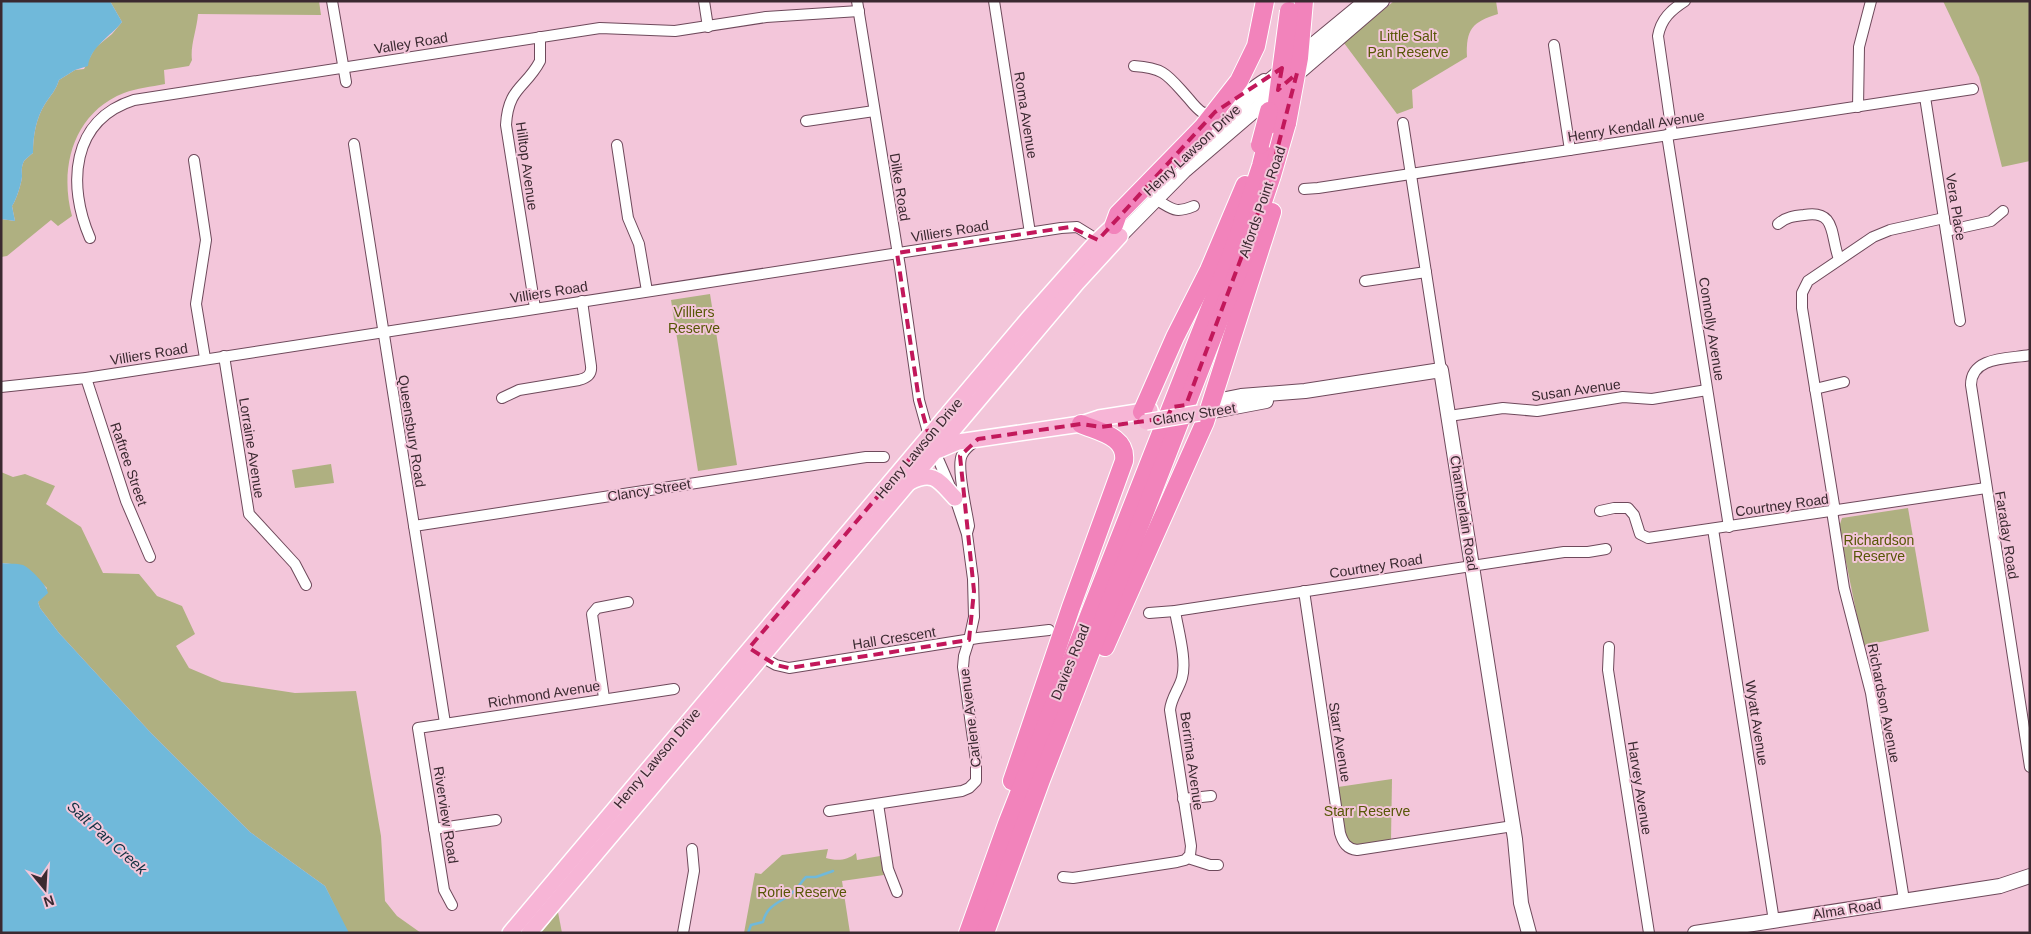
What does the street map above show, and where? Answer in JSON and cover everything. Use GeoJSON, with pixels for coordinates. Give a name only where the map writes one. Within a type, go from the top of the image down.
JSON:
{"type":"FeatureCollection","features":[{"type":"Feature","properties":{"kind":"highway"},"geometry":{"type":"LineString","coordinates":[[1117,231],[1118,214],[1191,140],[1239,81],[1251,59],[1259,34],[1265,1]]}},
{"type":"Feature","properties":{"kind":"highway","name":"Alfords Point Road"},"geometry":{"type":"LineString","coordinates":[[1198,403],[1258,216],[1293,118],[1304,1]]}},
{"type":"Feature","properties":{"kind":"highway"},"geometry":{"type":"LineString","coordinates":[[1293,118],[1308,55],[1311,1]]}},
{"type":"Feature","properties":{"kind":"highway","name":"Alfords Point Road"},"geometry":{"type":"LineString","coordinates":[[1198,403],[1235,245],[1263,145],[1277,103],[1289,6]]}},
{"type":"Feature","properties":{"kind":"highway"},"geometry":{"type":"LineString","coordinates":[[1146,415],[1175,337],[1215,257],[1263,145]]}},
{"type":"Feature","properties":{"kind":"highway"},"geometry":{"type":"LineString","coordinates":[[1029,813],[1048,781],[1198,403]]}},
{"type":"Feature","properties":{"kind":"highway","name":"Davies Road"},"geometry":{"type":"LineString","coordinates":[[974,932],[997,896],[1029,813],[1198,403]]}},
{"type":"Feature","properties":{"kind":"highway","name":"Davies Road"},"geometry":{"type":"LineString","coordinates":[[974,932],[990,867],[1146,466],[1198,403]]}},
{"type":"Feature","properties":{"kind":"highway"},"geometry":{"type":"LineString","coordinates":[[974,932],[977,890],[1022,750],[1124,461],[1124,452],[1118,440],[1081,424]]}},
{"type":"Feature","properties":{"kind":"main road","name":"Henry Lawson Drive"},"geometry":{"type":"LineString","coordinates":[[529,933],[1077,283],[1117,231],[1186,154],[1366,1]]}},
{"type":"Feature","properties":{"kind":"main road","name":"Henry Lawson Drive"},"geometry":{"type":"LineString","coordinates":[[510,933],[749,648],[1098,240],[1117,231],[1382,1]]}},
{"type":"Feature","properties":{"kind":"main road","name":"Clancy Street"},"geometry":{"type":"LineString","coordinates":[[935,452],[958,442],[994,436],[1081,424],[1101,427],[1198,403],[1254,403],[1305,391],[1441,370]]}},
{"type":"Feature","properties":{"kind":"main road","name":"Chamberlain Road"},"geometry":{"type":"LineString","coordinates":[[1441,370],[1513,826],[1521,903],[1522,933]]}},
{"type":"Feature","properties":{"kind":"main road"},"geometry":{"type":"LineString","coordinates":[[966,415],[972,433],[994,436]]}},
{"type":"Feature","properties":{"kind":"main road","name":"Carlene Avenue"},"geometry":{"type":"LineString","coordinates":[[929,436],[935,452]]}},
{"type":"Feature","properties":{"kind":"main road"},"geometry":{"type":"LineString","coordinates":[[910,482],[918,478],[931,476],[939,480],[955,498]]}},
{"type":"Feature","properties":{"kind":"main road","name":"Alma Road"},"geometry":{"type":"LineString","coordinates":[[1695,933],[2000,886],[2030,876]]}},
{"type":"Feature","properties":{"kind":"main road","name":"Alma Road"},"geometry":{"type":"LineString","coordinates":[[2000,886],[2009,888],[2030,885]]}},
{"type":"Feature","properties":{"kind":"main road","name":"Chamberlain Road"},"geometry":{"type":"LineString","coordinates":[[1521,903],[1529,933]]}},
{"type":"Feature","properties":{"kind":"street"},"geometry":{"type":"LineString","coordinates":[[332,1],[346,82]]}},
{"type":"Feature","properties":{"kind":"street"},"geometry":{"type":"LineString","coordinates":[[704,1],[708,26]]}},
{"type":"Feature","properties":{"kind":"street","name":"Roma Avenue"},"geometry":{"type":"LineString","coordinates":[[994,1],[1030,233]]}},
{"type":"Feature","properties":{"kind":"street","name":"Connolly Avenue"},"geometry":{"type":"LineString","coordinates":[[1685,1],[1668,13],[1658,36],[1670,135],[1728,527]]}},
{"type":"Feature","properties":{"kind":"street"},"geometry":{"type":"LineString","coordinates":[[1858,107],[1858,47],[1871,1]]}},
{"type":"Feature","properties":{"kind":"street","name":"Valley Road"},"geometry":{"type":"LineString","coordinates":[[90,238],[82,216],[76,182],[77,165],[82,144],[98,122],[114,108],[127,102],[147,97],[609,27],[666,31],[858,6]]}},
{"type":"Feature","properties":{"kind":"street","name":"Dilke Road"},"geometry":{"type":"LineString","coordinates":[[858,6],[919,400],[929,436]]}},
{"type":"Feature","properties":{"kind":"street","name":"Hilltop Avenue"},"geometry":{"type":"LineString","coordinates":[[535,308],[508,136],[507,118],[514,93],[540,61],[540,37]]}},
{"type":"Feature","properties":{"kind":"street"},"geometry":{"type":"LineString","coordinates":[[1554,45],[1570,150]]}},
{"type":"Feature","properties":{"kind":"street"},"geometry":{"type":"LineString","coordinates":[[1134,66],[1152,67],[1165,72],[1200,111],[1206,113],[1215,112],[1226,106],[1252,86],[1290,64]]}},
{"type":"Feature","properties":{"kind":"street","name":"Henry Kendall Avenue"},"geometry":{"type":"LineString","coordinates":[[1304,189],[1973,89]]}},
{"type":"Feature","properties":{"kind":"street","name":"Vera Place"},"geometry":{"type":"LineString","coordinates":[[1925,97],[1960,321]]}},
{"type":"Feature","properties":{"kind":"street"},"geometry":{"type":"LineString","coordinates":[[806,122],[874,111]]}},
{"type":"Feature","properties":{"kind":"street","name":"Chamberlain Road"},"geometry":{"type":"LineString","coordinates":[[1403,123],[1441,370]]}},
{"type":"Feature","properties":{"kind":"street","name":"Queensbury Road"},"geometry":{"type":"LineString","coordinates":[[354,144],[445,723]]}},
{"type":"Feature","properties":{"kind":"street"},"geometry":{"type":"LineString","coordinates":[[617,145],[628,218],[639,244],[647,291]]}},
{"type":"Feature","properties":{"kind":"street"},"geometry":{"type":"LineString","coordinates":[[194,160],[206,240],[196,304],[205,358]]}},
{"type":"Feature","properties":{"kind":"street"},"geometry":{"type":"LineString","coordinates":[[1154,199],[1176,211],[1182,211],[1194,206]]}},
{"type":"Feature","properties":{"kind":"street"},"geometry":{"type":"LineString","coordinates":[[1946,231],[1991,221],[2003,211]]}},
{"type":"Feature","properties":{"kind":"street"},"geometry":{"type":"LineString","coordinates":[[1778,224],[1790,217],[1814,213],[1824,216],[1830,223],[1839,259]]}},
{"type":"Feature","properties":{"kind":"street","name":"Richardson Avenue"},"geometry":{"type":"LineString","coordinates":[[1904,900],[1872,702],[1844,588],[1802,308],[1802,293],[1808,281],[1879,234],[1944,218]]}},
{"type":"Feature","properties":{"kind":"street","name":"Villiers Road"},"geometry":{"type":"LineString","coordinates":[[1,387],[86,378],[205,358],[1073,226],[1080,228],[1098,240]]}},
{"type":"Feature","properties":{"kind":"street"},"geometry":{"type":"LineString","coordinates":[[1364,281],[1426,272]]}},
{"type":"Feature","properties":{"kind":"street"},"geometry":{"type":"LineString","coordinates":[[502,398],[518,390],[579,380],[590,374],[591,366],[582,301]]}},
{"type":"Feature","properties":{"kind":"street","name":"Lorraine Avenue"},"geometry":{"type":"LineString","coordinates":[[224,356],[249,514],[295,564],[306,585]]}},
{"type":"Feature","properties":{"kind":"street","name":"Faraday Road"},"geometry":{"type":"LineString","coordinates":[[2030,356],[1988,362],[1977,367],[1971,378],[1986,488],[2030,767]]}},
{"type":"Feature","properties":{"kind":"street","name":"Raftree Street"},"geometry":{"type":"LineString","coordinates":[[86,378],[126,501],[150,557]]}},
{"type":"Feature","properties":{"kind":"street"},"geometry":{"type":"LineString","coordinates":[[1815,389],[1844,382]]}},
{"type":"Feature","properties":{"kind":"street","name":"Susan Avenue"},"geometry":{"type":"LineString","coordinates":[[1448,416],[1503,408],[1537,410],[1623,398],[1646,399],[1707,390]]}},
{"type":"Feature","properties":{"kind":"street","name":"Carlene Avenue"},"geometry":{"type":"LineString","coordinates":[[966,534],[969,526],[960,470],[960,456],[966,448],[978,439]]}},
{"type":"Feature","properties":{"kind":"street","name":"Carlene Avenue"},"geometry":{"type":"LineString","coordinates":[[829,810],[962,791],[969,788],[976,781],[976,761],[963,667],[964,656],[970,640],[975,603],[966,534],[955,498],[935,452]]}},
{"type":"Feature","properties":{"kind":"street","name":"Clancy Street"},"geometry":{"type":"LineString","coordinates":[[414,526],[857,458],[884,456]]}},
{"type":"Feature","properties":{"kind":"street","name":"Courtney Road"},"geometry":{"type":"LineString","coordinates":[[1600,511],[1628,508],[1634,515],[1640,534],[1648,538],[1986,488]]}},
{"type":"Feature","properties":{"kind":"street","name":"Wyatt Avenue"},"geometry":{"type":"LineString","coordinates":[[1713,529],[1774,921]]}},
{"type":"Feature","properties":{"kind":"street","name":"Courtney Road"},"geometry":{"type":"LineString","coordinates":[[1149,613],[1175,611],[1564,552],[1588,552],[1606,549]]}},
{"type":"Feature","properties":{"kind":"street","name":"Starr Avenue"},"geometry":{"type":"LineString","coordinates":[[1304,591],[1340,833],[1344,843],[1357,850],[1513,826]]}},
{"type":"Feature","properties":{"kind":"street"},"geometry":{"type":"LineString","coordinates":[[604,698],[592,614],[597,608],[628,602]]}},
{"type":"Feature","properties":{"kind":"street","name":"Berrima Avenue"},"geometry":{"type":"LineString","coordinates":[[1175,611],[1183,672],[1170,710],[1191,846],[1188,858]]}},
{"type":"Feature","properties":{"kind":"street","name":"Hall Crescent"},"geometry":{"type":"LineString","coordinates":[[749,648],[761,658],[776,665],[789,668],[970,640],[1049,630]]}},
{"type":"Feature","properties":{"kind":"street","name":"Harvey Avenue"},"geometry":{"type":"LineString","coordinates":[[1609,647],[1608,670],[1649,933]]}},
{"type":"Feature","properties":{"kind":"street","name":"Richmond Avenue"},"geometry":{"type":"LineString","coordinates":[[418,728],[604,698],[674,689]]}},
{"type":"Feature","properties":{"kind":"street","name":"Riverview Road"},"geometry":{"type":"LineString","coordinates":[[418,728],[444,890],[452,905]]}},
{"type":"Feature","properties":{"kind":"street"},"geometry":{"type":"LineString","coordinates":[[1183,799],[1211,796]]}},
{"type":"Feature","properties":{"kind":"street"},"geometry":{"type":"LineString","coordinates":[[878,804],[888,869],[898,892]]}},
{"type":"Feature","properties":{"kind":"street"},"geometry":{"type":"LineString","coordinates":[[434,829],[496,820]]}},
{"type":"Feature","properties":{"kind":"street"},"geometry":{"type":"LineString","coordinates":[[683,933],[694,871],[692,849]]}},
{"type":"Feature","properties":{"kind":"street"},"geometry":{"type":"LineString","coordinates":[[1063,877],[1073,878],[1181,862],[1188,858],[1210,865],[1218,865]]}},
{"type":"Feature","properties":{"kind":"highlighted area"},"geometry":{"type":"Polygon","coordinates":[[[1282,68],[1278,90],[1297,73],[1267,189],[1186,405],[1172,407],[1167,418],[1101,427],[1081,424],[978,439],[960,456],[974,591],[969,640],[789,668],[776,665],[749,648],[929,436],[919,400],[897,253],[1070,227],[1098,240],[1215,112],[1282,68]]]}},
{"type":"Feature","properties":{"kind":"green space"},"geometry":{"type":"Polygon","coordinates":[[[110,1],[319,1],[321,15],[198,14],[192,60],[189,66],[164,70],[165,84],[129,91],[107,102],[93,114],[82,128],[74,144],[69,161],[67,179],[68,198],[72,216],[58,226],[51,220],[7,256],[1,257],[1,219],[15,221],[12,206],[21,183],[23,163],[33,153],[34,134],[39,115],[59,80],[75,70],[84,69],[95,48],[112,34],[122,22],[110,1]]]}},
{"type":"Feature","properties":{"kind":"green space","name":"Little Salt Pan Reserve"},"geometry":{"type":"Polygon","coordinates":[[[1394,1],[1496,1],[1498,14],[1482,20],[1472,28],[1468,40],[1467,57],[1412,90],[1413,108],[1397,114],[1344,43],[1394,1]]]}},
{"type":"Feature","properties":{"kind":"green space"},"geometry":{"type":"Polygon","coordinates":[[[1943,1],[2030,1],[2030,161],[2002,167],[1979,77],[1943,1]]]}},
{"type":"Feature","properties":{"kind":"green space","name":"Villiers Reserve"},"geometry":{"type":"Polygon","coordinates":[[[710,294],[737,465],[698,471],[671,300],[710,294]]]}},
{"type":"Feature","properties":{"kind":"green space"},"geometry":{"type":"Polygon","coordinates":[[[331,464],[334,483],[295,488],[292,470],[331,464]]]}},
{"type":"Feature","properties":{"kind":"green space"},"geometry":{"type":"Polygon","coordinates":[[[1,472],[13,477],[25,474],[55,486],[46,504],[81,527],[103,573],[139,574],[157,596],[182,606],[195,634],[176,646],[189,668],[222,682],[295,693],[356,691],[381,836],[385,901],[397,916],[421,933],[349,933],[325,886],[250,832],[151,733],[59,633],[40,608],[38,602],[47,588],[28,569],[18,565],[1,563],[1,472]]]}},
{"type":"Feature","properties":{"kind":"green space","name":"Richardson Reserve"},"geometry":{"type":"Polygon","coordinates":[[[1908,508],[1929,631],[1863,646],[1839,527],[1842,518],[1908,508]]]}},
{"type":"Feature","properties":{"kind":"green space","name":"Starr Reserve"},"geometry":{"type":"Polygon","coordinates":[[[1392,779],[1391,840],[1357,845],[1350,843],[1346,835],[1338,787],[1392,779]]]}},
{"type":"Feature","properties":{"kind":"green space","name":"Rorie Reserve"},"geometry":{"type":"Polygon","coordinates":[[[828,849],[826,858],[834,860],[845,859],[856,853],[857,860],[880,856],[884,875],[842,881],[850,933],[744,933],[755,873],[761,874],[782,855],[828,849]]]}},
{"type":"Feature","properties":{"kind":"green space"},"geometry":{"type":"Polygon","coordinates":[[[558,912],[562,933],[541,933],[558,912]]]}},
{"type":"Feature","properties":{"kind":"water"},"geometry":{"type":"Polygon","coordinates":[[[1,1],[110,1],[122,22],[97,47],[88,66],[75,70],[59,80],[55,90],[42,109],[36,127],[33,153],[23,163],[21,183],[12,206],[15,221],[1,219],[1,1]]]}},
{"type":"Feature","properties":{"kind":"water","name":"Salt Pan Creek"},"geometry":{"type":"Polygon","coordinates":[[[1,563],[23,565],[38,577],[48,593],[38,602],[40,608],[59,633],[151,733],[250,832],[325,886],[349,933],[1,933],[1,563]]]}},
{"type":"Feature","properties":{"kind":"waterway"},"geometry":{"type":"LineString","coordinates":[[748,933],[751,925],[763,922],[771,907],[793,892],[806,877],[816,877],[833,871]]}}]}
